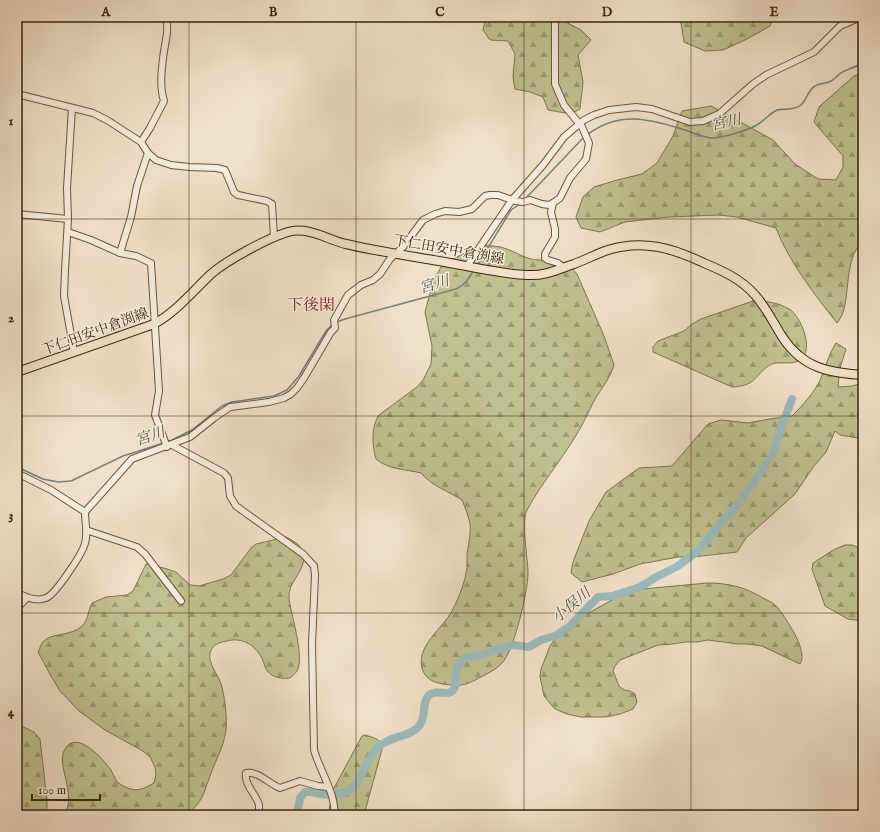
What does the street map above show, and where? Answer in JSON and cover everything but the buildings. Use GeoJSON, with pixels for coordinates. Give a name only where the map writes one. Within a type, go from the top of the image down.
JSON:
{"type":"FeatureCollection","features":[{"type":"Feature","properties":{"kind":"main road","name":"下仁田安中倉渕線"},"geometry":{"type":"LineString","coordinates":[[17,372],[162,320],[221,266],[274,238],[297,230],[306,231],[346,244],[473,267],[531,275],[554,272],[608,250],[626,246],[652,245],[671,249],[732,276],[747,287],[762,304],[791,349],[804,360],[826,371],[863,375]]}},
{"type":"Feature","properties":{"kind":"street"},"geometry":{"type":"LineString","coordinates":[[141,142],[164,101],[161,92],[164,50],[168,34],[166,17]]}},
{"type":"Feature","properties":{"kind":"street"},"geometry":{"type":"LineString","coordinates":[[17,593],[27,598],[47,598],[54,593],[83,550],[86,536],[85,512],[132,459],[170,446],[190,437],[230,407],[269,402],[284,398],[291,394],[304,378],[335,323],[348,295],[361,285],[373,280],[384,269],[390,259],[402,247],[423,220],[445,211],[459,212],[472,209],[485,196],[490,195],[498,195],[514,201],[523,202],[530,200],[549,205],[560,198],[570,178],[586,159],[589,143],[581,125],[564,105],[555,84],[555,17]]}},
{"type":"Feature","properties":{"kind":"street"},"geometry":{"type":"LineString","coordinates":[[473,267],[514,201],[564,137],[594,115],[609,110],[636,107],[652,109],[690,122],[703,121],[719,114],[753,84],[766,75],[814,52],[840,26],[861,17]]}},
{"type":"Feature","properties":{"kind":"street"},"geometry":{"type":"LineString","coordinates":[[17,94],[92,113],[107,120],[141,142],[148,153],[156,160],[171,165],[217,168],[225,170],[234,192],[238,195],[267,201],[272,204],[274,238]]}},
{"type":"Feature","properties":{"kind":"street"},"geometry":{"type":"LineString","coordinates":[[72,108],[67,188],[68,232],[64,296],[74,352]]}},
{"type":"Feature","properties":{"kind":"street"},"geometry":{"type":"LineString","coordinates":[[120,253],[131,217],[137,186],[148,153]]}},
{"type":"Feature","properties":{"kind":"street"},"geometry":{"type":"LineString","coordinates":[[553,203],[551,212],[555,236],[545,254],[545,258],[558,263],[564,268]]}},
{"type":"Feature","properties":{"kind":"street"},"geometry":{"type":"LineString","coordinates":[[17,214],[68,219]]}},
{"type":"Feature","properties":{"kind":"street"},"geometry":{"type":"LineString","coordinates":[[68,232],[120,253],[136,256],[151,263],[159,391],[155,415],[163,436],[170,446],[224,473],[228,478],[230,496],[236,506],[288,542],[303,554],[314,566],[315,575],[312,644],[313,735],[316,758],[334,803],[334,815]]}},
{"type":"Feature","properties":{"kind":"street"},"geometry":{"type":"LineString","coordinates":[[17,474],[51,490],[85,512]]}},
{"type":"Feature","properties":{"kind":"street"},"geometry":{"type":"LineString","coordinates":[[86,530],[137,547],[145,554],[181,602]]}},
{"type":"Feature","properties":{"kind":"street"},"geometry":{"type":"LineString","coordinates":[[17,608],[27,598]]}},
{"type":"Feature","properties":{"kind":"street"},"geometry":{"type":"LineString","coordinates":[[260,815],[259,806],[249,786],[246,773],[252,773],[260,776],[280,788],[300,780],[318,786],[328,787]]}},
{"type":"Feature","properties":{"kind":"green space"},"geometry":{"type":"Polygon","coordinates":[[[486,17],[556,17],[581,30],[591,40],[578,55],[583,82],[580,109],[571,114],[548,110],[543,97],[530,92],[515,89],[513,77],[515,54],[508,41],[490,40],[483,30],[486,17]]]}},
{"type":"Feature","properties":{"kind":"green space"},"geometry":{"type":"Polygon","coordinates":[[[680,17],[774,17],[770,26],[747,39],[723,50],[705,51],[684,42],[680,17]]]}},
{"type":"Feature","properties":{"kind":"green space"},"geometry":{"type":"Polygon","coordinates":[[[863,73],[863,243],[858,248],[851,263],[846,302],[837,323],[811,290],[795,266],[781,241],[776,228],[737,217],[719,215],[669,217],[625,222],[600,232],[581,228],[576,217],[583,197],[594,187],[642,174],[657,163],[673,136],[682,111],[711,106],[773,140],[795,164],[818,179],[836,180],[843,167],[843,156],[814,122],[819,107],[854,76],[863,73]]]}},
{"type":"Feature","properties":{"kind":"green space"},"geometry":{"type":"Polygon","coordinates":[[[482,245],[504,248],[531,259],[556,260],[571,268],[577,274],[604,336],[614,365],[608,379],[595,399],[578,432],[527,510],[525,516],[525,541],[528,567],[527,582],[520,620],[507,656],[494,670],[469,683],[461,685],[446,685],[430,679],[424,673],[421,660],[426,645],[452,611],[463,584],[467,568],[470,523],[462,500],[435,485],[421,473],[392,467],[381,463],[376,459],[373,430],[379,415],[417,387],[423,380],[431,364],[432,346],[425,312],[433,282],[441,267],[446,262],[482,245]]]}},
{"type":"Feature","properties":{"kind":"green space"},"geometry":{"type":"Polygon","coordinates":[[[753,301],[776,303],[789,309],[798,318],[806,341],[805,354],[801,359],[793,362],[772,364],[763,370],[750,383],[732,387],[653,352],[653,347],[658,341],[684,331],[701,319],[753,301]]]}},
{"type":"Feature","properties":{"kind":"green space"},"geometry":{"type":"Polygon","coordinates":[[[836,343],[846,349],[840,368],[838,387],[852,386],[863,383],[863,439],[840,435],[835,431],[826,452],[814,466],[795,494],[746,538],[737,552],[693,557],[678,557],[640,564],[613,574],[582,582],[571,573],[573,562],[589,521],[606,492],[639,468],[672,466],[708,424],[721,420],[748,423],[792,416],[812,393],[821,378],[829,356],[836,343]]]}},
{"type":"Feature","properties":{"kind":"green space"},"geometry":{"type":"Polygon","coordinates":[[[286,537],[295,542],[302,549],[304,556],[302,567],[293,582],[289,593],[299,646],[299,665],[297,671],[290,678],[280,678],[268,672],[258,651],[245,642],[232,640],[219,643],[211,649],[210,661],[220,680],[225,701],[226,730],[221,749],[204,794],[198,803],[187,815],[64,815],[68,807],[69,798],[63,756],[65,749],[70,744],[76,742],[90,748],[111,770],[118,783],[128,788],[136,790],[149,786],[154,783],[156,774],[155,767],[150,757],[143,751],[105,730],[79,711],[60,691],[38,652],[42,643],[50,637],[72,632],[82,626],[86,621],[92,603],[106,597],[127,595],[133,591],[146,564],[176,572],[190,585],[199,586],[231,575],[251,548],[256,544],[286,537]]]}},
{"type":"Feature","properties":{"kind":"green space"},"geometry":{"type":"Polygon","coordinates":[[[845,545],[852,545],[863,549],[863,621],[848,619],[825,606],[812,569],[813,563],[835,549],[845,545]]]}},
{"type":"Feature","properties":{"kind":"green space"},"geometry":{"type":"Polygon","coordinates":[[[707,583],[743,588],[774,604],[788,622],[799,643],[802,657],[800,664],[762,646],[748,644],[708,640],[658,645],[620,660],[613,671],[619,686],[624,690],[635,694],[637,702],[633,709],[606,717],[581,717],[567,714],[555,709],[544,696],[540,676],[541,669],[550,646],[557,636],[567,627],[619,596],[643,589],[707,583]]]}},
{"type":"Feature","properties":{"kind":"green space"},"geometry":{"type":"Polygon","coordinates":[[[17,724],[34,732],[40,739],[47,800],[46,811],[49,815],[17,815],[17,724]]]}},
{"type":"Feature","properties":{"kind":"green space"},"geometry":{"type":"Polygon","coordinates":[[[366,735],[378,740],[383,746],[364,815],[328,815],[333,790],[362,736],[366,735]]]}},
{"type":"Feature","properties":{"kind":"waterway","name":"宮川"},"geometry":{"type":"LineString","coordinates":[[587,135],[599,127],[611,122],[635,119],[647,120],[707,137],[714,138],[729,135],[755,126],[777,110],[798,107],[803,103],[812,88],[818,84],[827,83],[841,73],[863,63]]}},
{"type":"Feature","properties":{"kind":"waterway","name":"宮川"},"geometry":{"type":"LineString","coordinates":[[526,198],[584,137]]}},
{"type":"Feature","properties":{"kind":"waterway","name":"宮川"},"geometry":{"type":"LineString","coordinates":[[477,266],[511,210],[520,204]]}},
{"type":"Feature","properties":{"kind":"waterway","name":"宮川"},"geometry":{"type":"LineString","coordinates":[[337,322],[456,289],[464,283],[474,270]]}},
{"type":"Feature","properties":{"kind":"waterway","name":"宮川"},"geometry":{"type":"LineString","coordinates":[[168,442],[192,430],[222,406],[232,402],[274,396],[287,390],[299,376],[326,331],[332,325]]}},
{"type":"Feature","properties":{"kind":"waterway","name":"小俣川"},"geometry":{"type":"LineString","coordinates":[[297,815],[300,798],[305,792],[330,795],[347,792],[356,784],[369,759],[377,748],[387,741],[415,730],[423,718],[425,702],[429,695],[435,692],[452,692],[456,685],[457,669],[464,658],[482,655],[513,645],[529,647],[541,640],[555,636],[570,626],[598,597],[612,596],[640,587],[678,566],[699,550],[739,503],[772,456],[792,399]]}},
{"type":"Feature","properties":{"kind":"waterway","name":"宮川"},"geometry":{"type":"LineString","coordinates":[[17,467],[43,479],[58,482],[71,481],[123,456],[164,443]]}},
{"type":"Feature","properties":{"kind":"district","name":"下後閑"},"geometry":{"type":"Point","coordinates":[311,304]}}]}
